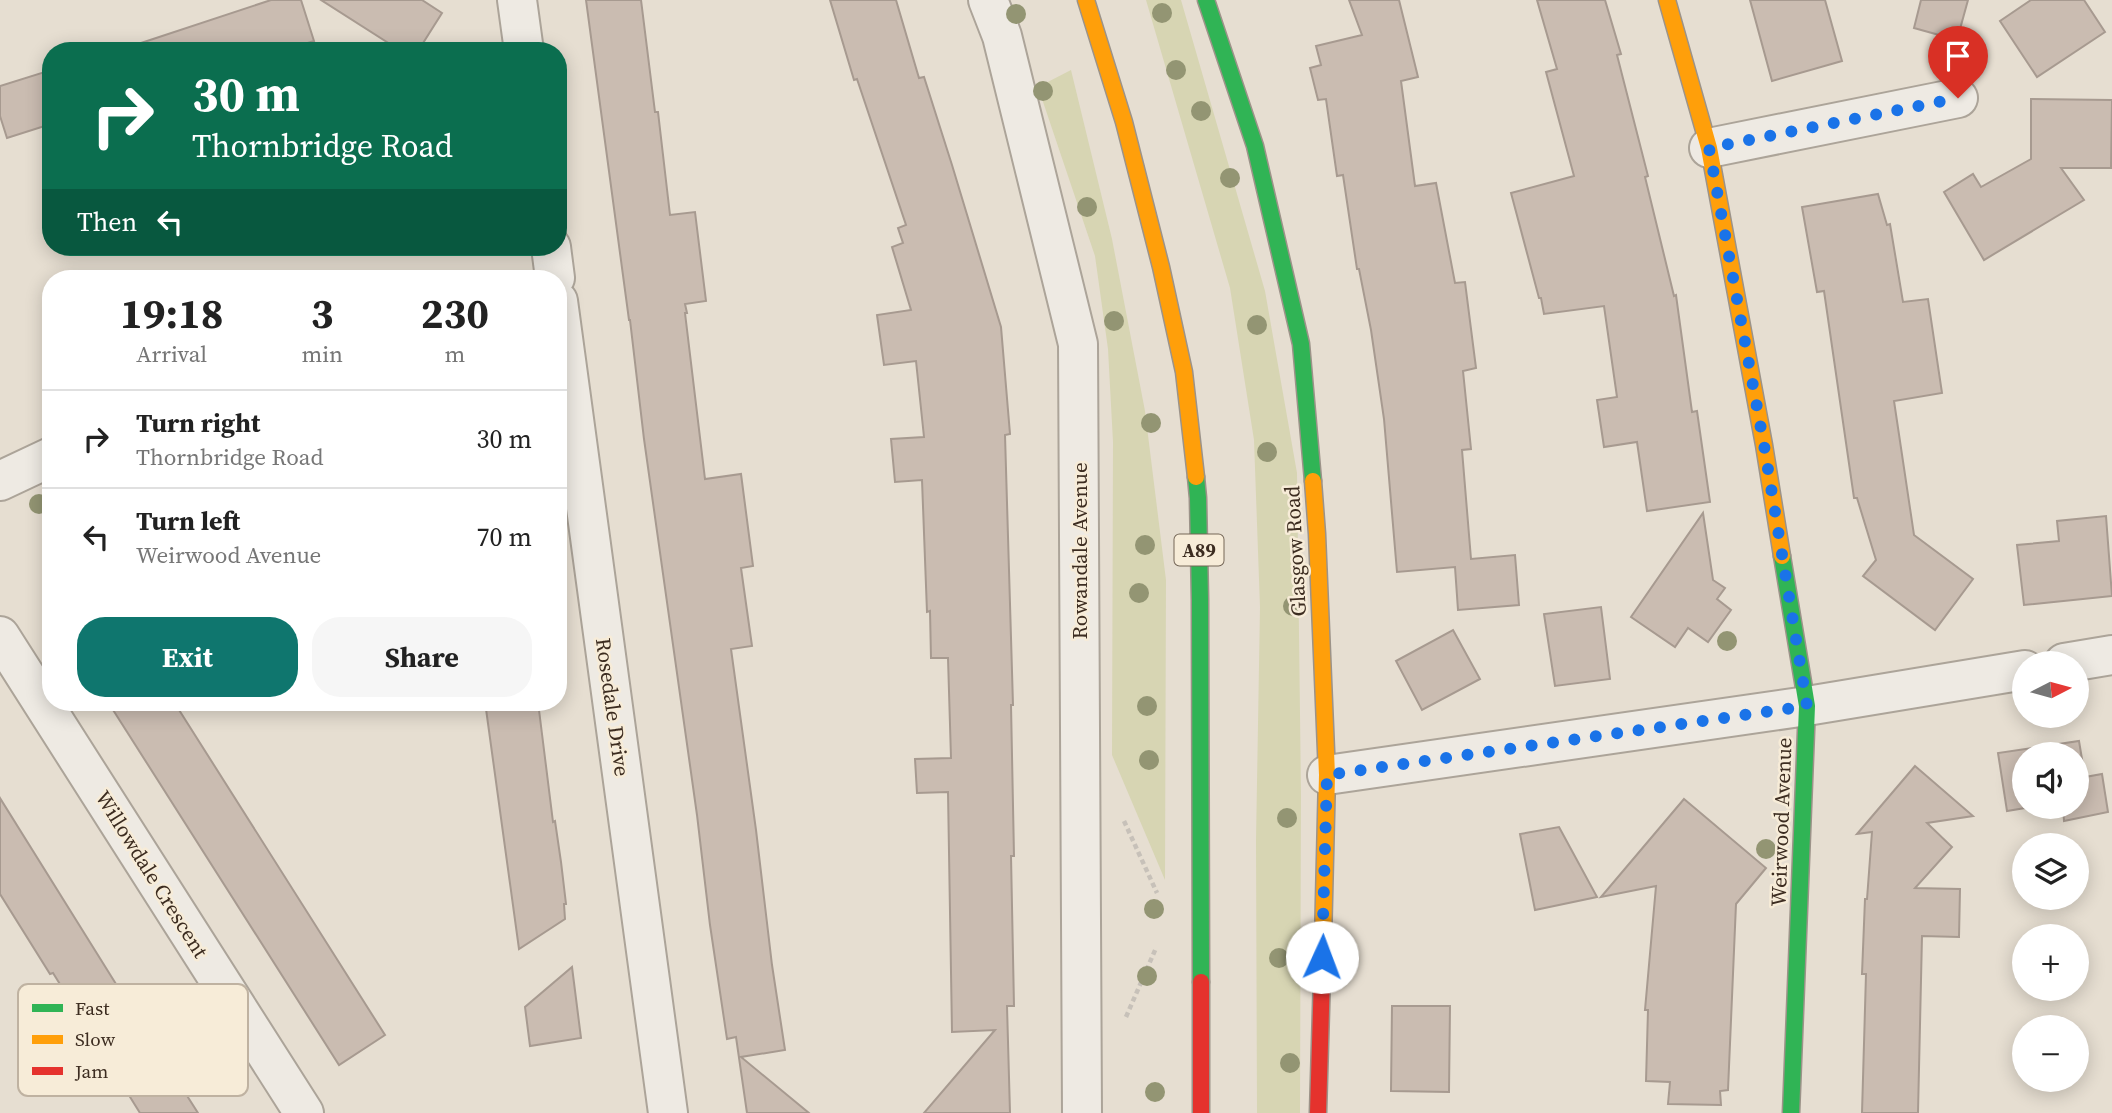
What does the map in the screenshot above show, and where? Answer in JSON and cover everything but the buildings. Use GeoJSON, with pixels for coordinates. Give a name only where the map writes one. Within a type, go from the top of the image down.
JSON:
{"type":"FeatureCollection","features":[{"type":"Feature","properties":{"kind":"street"},"geometry":{"type":"LineString","coordinates":[[517,0],[523,42]]}},
{"type":"Feature","properties":{"kind":"street","name":"Rowandale Avenue"},"geometry":{"type":"LineString","coordinates":[[988,0],[1002,36],[1078,344],[1082,1113]]}},
{"type":"Feature","properties":{"kind":"street","name":"A89"},"geometry":{"type":"LineString","coordinates":[[1086,0],[1124,122],[1161,267],[1184,372],[1198,498],[1201,1113]]}},
{"type":"Feature","properties":{"kind":"street","name":"Glasgow Road"},"geometry":{"type":"LineString","coordinates":[[1206,0],[1255,146],[1301,344],[1317,534],[1327,775],[1318,1113]]}},
{"type":"Feature","properties":{"kind":"street","name":"Weirwood Avenue"},"geometry":{"type":"LineString","coordinates":[[1667,0],[1709,148],[1764,445],[1807,706],[1791,1113]]}},
{"type":"Feature","properties":{"kind":"street"},"geometry":{"type":"LineString","coordinates":[[1709,148],[1958,98]]}},
{"type":"Feature","properties":{"kind":"street","name":"Rosedale Drive"},"geometry":{"type":"LineString","coordinates":[[567,367],[668,1113]]}},
{"type":"Feature","properties":{"kind":"street"},"geometry":{"type":"LineString","coordinates":[[0,481],[42,461]]}},
{"type":"Feature","properties":{"kind":"street","name":"Willowdale Crescent"},"geometry":{"type":"LineString","coordinates":[[0,636],[42,702]]}},
{"type":"Feature","properties":{"kind":"street"},"geometry":{"type":"LineString","coordinates":[[2090,659],[2112,655]]}},
{"type":"Feature","properties":{"kind":"street"},"geometry":{"type":"LineString","coordinates":[[1327,775],[1807,706],[2012,672]]}},
{"type":"Feature","properties":{"kind":"street","name":"Willowdale Crescent"},"geometry":{"type":"LineString","coordinates":[[48,711],[222,984]]}},
{"type":"Feature","properties":{"kind":"street","name":"Willowdale Crescent"},"geometry":{"type":"LineString","coordinates":[[248,1025],[304,1113]]}},
{"type":"Feature","properties":{"kind":"path"},"geometry":{"type":"LineString","coordinates":[[1122,817],[1169,918],[1201,917]]}},
{"type":"Feature","properties":{"kind":"shaded area"},"geometry":{"type":"Polygon","coordinates":[[[1146,0],[1181,0],[1265,291],[1297,473],[1301,794],[1300,1113],[1257,1113],[1256,841],[1260,607],[1254,440],[1230,288],[1146,0]]]}},
{"type":"Feature","properties":{"kind":"shaded area"},"geometry":{"type":"Polygon","coordinates":[[[1071,70],[1112,239],[1145,411],[1166,580],[1165,880],[1112,755],[1113,442],[1108,349],[1095,256],[1038,87],[1071,70]]]}},
{"type":"Feature","properties":{"kind":"traffic: fast"},"geometry":{"type":"LineString","coordinates":[[1206,0],[1255,146],[1301,344],[1313,481]]}},
{"type":"Feature","properties":{"kind":"traffic: fast"},"geometry":{"type":"LineString","coordinates":[[1196,477],[1200,600],[1201,982]]}},
{"type":"Feature","properties":{"kind":"traffic: fast"},"geometry":{"type":"LineString","coordinates":[[1782,556],[1807,706],[1791,1113]]}},
{"type":"Feature","properties":{"kind":"traffic: slow"},"geometry":{"type":"LineString","coordinates":[[1086,0],[1124,122],[1161,267],[1184,372],[1196,477]]}},
{"type":"Feature","properties":{"kind":"traffic: slow"},"geometry":{"type":"LineString","coordinates":[[1667,0],[1709,148],[1782,556]]}},
{"type":"Feature","properties":{"kind":"traffic: slow"},"geometry":{"type":"LineString","coordinates":[[1313,481],[1327,775],[1323,940]]}},
{"type":"Feature","properties":{"kind":"traffic: jam"},"geometry":{"type":"LineString","coordinates":[[1318,1113],[1323,940]]}},
{"type":"Feature","properties":{"kind":"traffic: jam"},"geometry":{"type":"LineString","coordinates":[[1201,982],[1201,1113]]}},
{"type":"Feature","properties":{"kind":"route"},"geometry":{"type":"LineString","coordinates":[[1322,957],[1327,775],[1807,706],[1764,445],[1709,148],[1958,98]]}}]}
